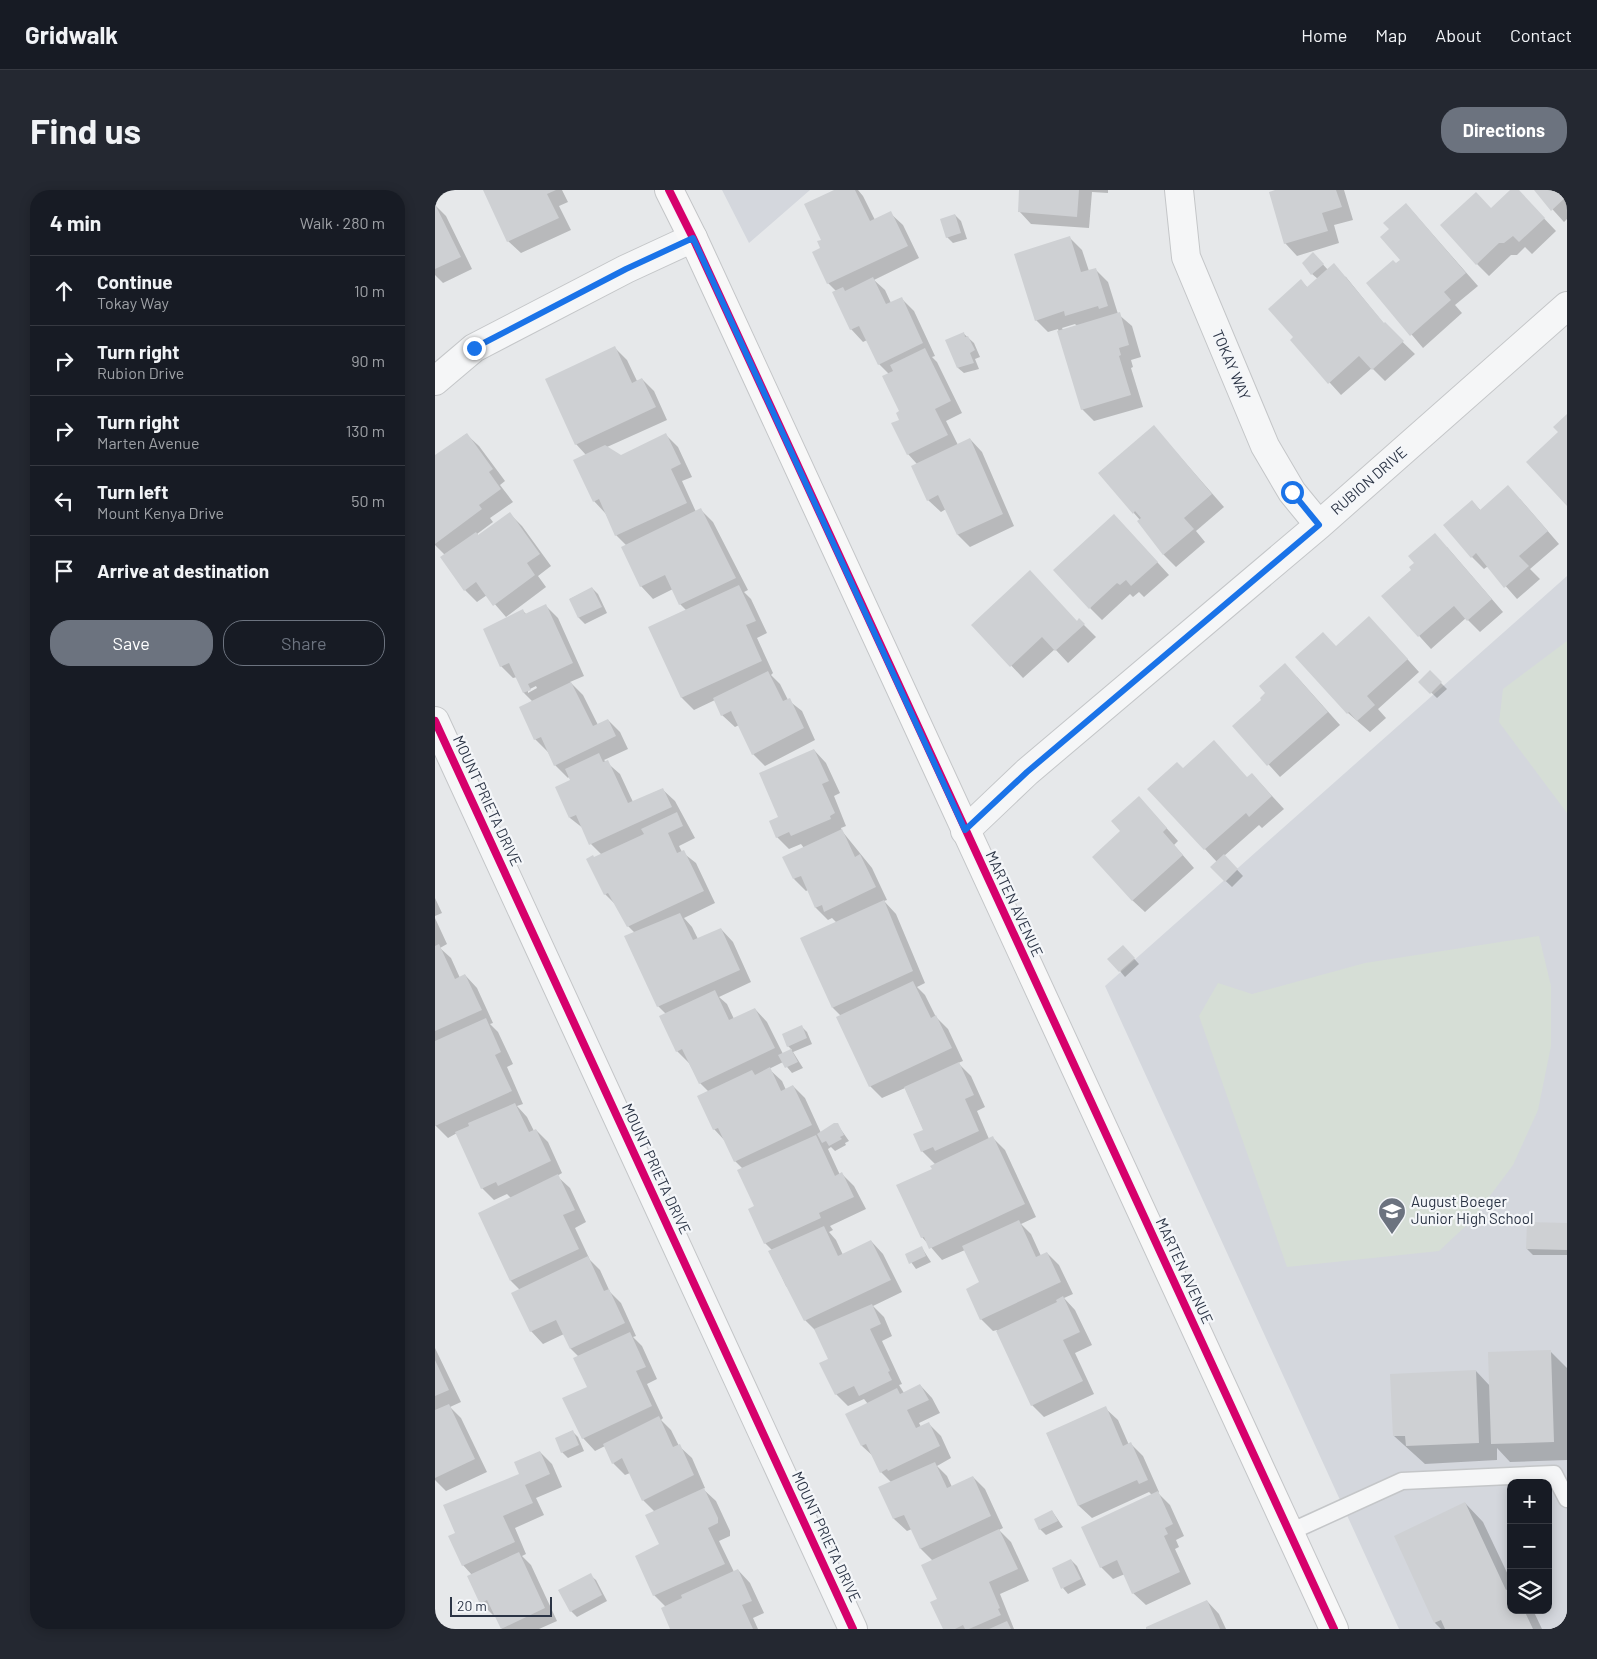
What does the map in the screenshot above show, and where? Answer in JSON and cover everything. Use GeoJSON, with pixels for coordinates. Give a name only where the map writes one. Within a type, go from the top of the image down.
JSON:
{"type":"FeatureCollection","features":[{"type":"Feature","properties":{"kind":"street","name":"MARTEN AVENUE"},"geometry":{"type":"LineString","coordinates":[[669,190],[693,238],[1334,1629]]}},
{"type":"Feature","properties":{"kind":"street","name":"TOKAY WAY"},"geometry":{"type":"LineString","coordinates":[[1179,190],[1186,257],[1265,446],[1292,492],[1319,525]]}},
{"type":"Feature","properties":{"kind":"street"},"geometry":{"type":"LineString","coordinates":[[435,381],[474,348],[626,269],[693,238]]}},
{"type":"Feature","properties":{"kind":"street","name":"RUBION DRIVE"},"geometry":{"type":"LineString","coordinates":[[965,830],[1034,766],[1319,525],[1567,306]]}},
{"type":"Feature","properties":{"kind":"street","name":"MOUNT PRIETA DRIVE"},"geometry":{"type":"LineString","coordinates":[[435,721],[853,1629]]}},
{"type":"Feature","properties":{"kind":"lane"},"geometry":{"type":"LineString","coordinates":[[1290,1532],[1402,1481],[1554,1474],[1567,1499]]}},
{"type":"Feature","properties":{"kind":"shaded area"},"geometry":{"type":"Polygon","coordinates":[[[722,190],[810,190],[749,243],[722,190]]]}},
{"type":"Feature","properties":{"kind":"shaded area","name":"August Boeger Junior High School"},"geometry":{"type":"Polygon","coordinates":[[[1567,576],[1567,1629],[1399,1629],[1105,986],[1567,576]]]}},
{"type":"Feature","properties":{"kind":"shaded area"},"geometry":{"type":"Polygon","coordinates":[[[1567,641],[1567,813],[1499,722],[1503,689],[1567,641]]]}},
{"type":"Feature","properties":{"kind":"shaded area"},"geometry":{"type":"Polygon","coordinates":[[[1539,936],[1551,986],[1551,1046],[1538,1110],[1513,1165],[1471,1221],[1439,1251],[1287,1267],[1199,1016],[1218,983],[1252,994],[1365,963],[1539,936]]]}},
{"type":"Feature","properties":{"kind":"building"},"geometry":{"type":"Polygon","coordinates":[[[483,190],[556,190],[547,194],[559,218],[507,242],[483,190]]]}},
{"type":"Feature","properties":{"kind":"building"},"geometry":{"type":"Polygon","coordinates":[[[834,190],[855,190],[870,221],[891,211],[908,246],[827,284],[812,252],[820,248],[817,241],[821,240],[804,204],[834,190]]]}},
{"type":"Feature","properties":{"kind":"building"},"geometry":{"type":"Polygon","coordinates":[[[1019,190],[1079,190],[1077,217],[1018,212],[1019,190]]]}},
{"type":"Feature","properties":{"kind":"building"},"geometry":{"type":"Polygon","coordinates":[[[1275,190],[1336,190],[1342,207],[1322,213],[1328,231],[1284,244],[1269,192],[1275,190]]]}},
{"type":"Feature","properties":{"kind":"building"},"geometry":{"type":"Polygon","coordinates":[[[1510,190],[1519,190],[1545,218],[1519,242],[1513,236],[1504,243],[1499,243],[1476,265],[1440,225],[1476,192],[1491,208],[1510,190]]]}},
{"type":"Feature","properties":{"kind":"building"},"geometry":{"type":"Polygon","coordinates":[[[1534,190],[1567,190],[1567,196],[1551,211],[1534,190]]]}},
{"type":"Feature","properties":{"kind":"building"},"geometry":{"type":"Polygon","coordinates":[[[1406,203],[1466,273],[1444,292],[1451,300],[1410,336],[1366,283],[1393,260],[1396,263],[1400,260],[1380,237],[1389,229],[1383,223],[1406,203]]]}},
{"type":"Feature","properties":{"kind":"building"},"geometry":{"type":"Polygon","coordinates":[[[435,204],[461,257],[435,269],[435,204]]]}},
{"type":"Feature","properties":{"kind":"building"},"geometry":{"type":"Polygon","coordinates":[[[955,214],[961,233],[946,238],[940,219],[955,214]]]}},
{"type":"Feature","properties":{"kind":"building"},"geometry":{"type":"Polygon","coordinates":[[[1070,236],[1081,272],[1096,268],[1108,306],[1099,309],[1098,306],[1065,316],[1064,311],[1035,321],[1014,254],[1070,236]]]}},
{"type":"Feature","properties":{"kind":"building"},"geometry":{"type":"Polygon","coordinates":[[[1313,252],[1324,264],[1311,275],[1302,263],[1313,252]]]}},
{"type":"Feature","properties":{"kind":"building"},"geometry":{"type":"Polygon","coordinates":[[[1334,263],[1384,323],[1404,341],[1372,370],[1359,356],[1328,384],[1290,340],[1293,337],[1268,309],[1301,279],[1307,287],[1334,263]]]}},
{"type":"Feature","properties":{"kind":"building"},"geometry":{"type":"Polygon","coordinates":[[[873,277],[886,304],[902,297],[923,343],[878,365],[859,326],[850,330],[832,292],[843,287],[845,291],[873,277]]]}},
{"type":"Feature","properties":{"kind":"building"},"geometry":{"type":"Polygon","coordinates":[[[1120,312],[1129,345],[1119,348],[1121,355],[1119,356],[1131,395],[1081,410],[1057,331],[1120,312]]]}},
{"type":"Feature","properties":{"kind":"building"},"geometry":{"type":"Polygon","coordinates":[[[964,332],[965,337],[968,336],[975,350],[970,353],[974,363],[957,368],[945,340],[964,332]]]}},
{"type":"Feature","properties":{"kind":"building"},"geometry":{"type":"Polygon","coordinates":[[[615,346],[632,383],[642,378],[656,407],[575,445],[545,379],[615,346]]]}},
{"type":"Feature","properties":{"kind":"building"},"geometry":{"type":"Polygon","coordinates":[[[925,348],[951,401],[935,409],[948,435],[907,455],[891,423],[899,420],[896,413],[899,411],[882,376],[893,371],[890,365],[925,348]]]}},
{"type":"Feature","properties":{"kind":"building"},"geometry":{"type":"Polygon","coordinates":[[[1567,414],[1567,506],[1526,462],[1558,432],[1553,427],[1567,414]]]}},
{"type":"Feature","properties":{"kind":"building"},"geometry":{"type":"Polygon","coordinates":[[[1154,425],[1212,494],[1184,518],[1194,529],[1163,555],[1137,521],[1141,518],[1135,511],[1133,514],[1098,473],[1154,425]]]}},
{"type":"Feature","properties":{"kind":"building"},"geometry":{"type":"Polygon","coordinates":[[[467,433],[493,469],[489,472],[501,489],[479,505],[482,509],[435,544],[435,455],[467,433]]]}},
{"type":"Feature","properties":{"kind":"building"},"geometry":{"type":"Polygon","coordinates":[[[666,433],[681,464],[671,469],[687,503],[615,536],[599,499],[593,502],[573,460],[605,445],[621,455],[666,433]]]}},
{"type":"Feature","properties":{"kind":"building"},"geometry":{"type":"Polygon","coordinates":[[[970,438],[1003,514],[957,535],[938,495],[927,501],[911,466],[970,438]]]}},
{"type":"Feature","properties":{"kind":"building"},"geometry":{"type":"Polygon","coordinates":[[[1508,485],[1548,531],[1519,556],[1529,566],[1504,588],[1476,553],[1471,558],[1443,525],[1472,500],[1480,510],[1508,485]]]}},
{"type":"Feature","properties":{"kind":"building"},"geometry":{"type":"Polygon","coordinates":[[[701,508],[736,578],[679,605],[665,575],[640,587],[621,547],[701,508]]]}},
{"type":"Feature","properties":{"kind":"building"},"geometry":{"type":"Polygon","coordinates":[[[510,512],[540,554],[527,563],[535,575],[493,606],[476,582],[464,591],[440,557],[476,532],[478,535],[510,512]]]}},
{"type":"Feature","properties":{"kind":"building"},"geometry":{"type":"Polygon","coordinates":[[[1114,514],[1158,562],[1131,586],[1126,580],[1120,585],[1117,583],[1089,609],[1053,570],[1114,514]]]}},
{"type":"Feature","properties":{"kind":"building"},"geometry":{"type":"Polygon","coordinates":[[[1435,533],[1492,599],[1467,621],[1454,606],[1418,637],[1381,596],[1411,570],[1409,567],[1414,563],[1408,556],[1435,533]]]}},
{"type":"Feature","properties":{"kind":"building"},"geometry":{"type":"Polygon","coordinates":[[[1030,570],[1077,621],[1079,618],[1085,624],[1055,651],[1042,637],[1010,667],[971,625],[1030,570]]]}},
{"type":"Feature","properties":{"kind":"building"},"geometry":{"type":"Polygon","coordinates":[[[739,585],[756,621],[746,625],[762,661],[681,698],[648,627],[739,585]]]}},
{"type":"Feature","properties":{"kind":"building"},"geometry":{"type":"Polygon","coordinates":[[[592,587],[602,607],[578,618],[569,599],[592,587]]]}},
{"type":"Feature","properties":{"kind":"building"},"geometry":{"type":"Polygon","coordinates":[[[546,604],[573,663],[528,684],[531,690],[523,693],[509,663],[500,667],[483,629],[523,609],[525,614],[546,604]]]}},
{"type":"Feature","properties":{"kind":"building"},"geometry":{"type":"Polygon","coordinates":[[[1369,616],[1408,659],[1367,696],[1375,705],[1357,721],[1349,712],[1347,714],[1295,657],[1323,632],[1336,646],[1369,616]]]}},
{"type":"Feature","properties":{"kind":"building"},"geometry":{"type":"Polygon","coordinates":[[[1285,663],[1328,712],[1267,766],[1232,726],[1261,700],[1260,698],[1265,693],[1259,686],[1285,663]]]}},
{"type":"Feature","properties":{"kind":"building"},"geometry":{"type":"Polygon","coordinates":[[[1430,670],[1442,682],[1430,694],[1418,682],[1430,670]]]}},
{"type":"Feature","properties":{"kind":"building"},"geometry":{"type":"Polygon","coordinates":[[[768,671],[783,701],[790,698],[804,728],[752,755],[731,711],[721,716],[713,698],[768,671]]]}},
{"type":"Feature","properties":{"kind":"building"},"geometry":{"type":"Polygon","coordinates":[[[571,682],[593,726],[608,719],[616,736],[554,766],[541,737],[534,740],[519,707],[571,682]]]}},
{"type":"Feature","properties":{"kind":"building"},"geometry":{"type":"Polygon","coordinates":[[[1214,740],[1247,777],[1252,773],[1272,796],[1249,817],[1246,813],[1204,850],[1147,789],[1177,762],[1183,768],[1214,740]]]}},
{"type":"Feature","properties":{"kind":"building"},"geometry":{"type":"Polygon","coordinates":[[[814,749],[829,781],[822,784],[835,813],[830,816],[831,819],[791,836],[789,832],[776,838],[769,821],[778,817],[759,773],[814,749]]]}},
{"type":"Feature","properties":{"kind":"building"},"geometry":{"type":"Polygon","coordinates":[[[599,753],[603,762],[608,760],[628,803],[663,788],[672,807],[589,845],[576,815],[569,818],[555,787],[570,780],[565,769],[599,753]]]}},
{"type":"Feature","properties":{"kind":"building"},"geometry":{"type":"Polygon","coordinates":[[[1139,796],[1167,828],[1163,832],[1183,855],[1132,901],[1092,857],[1120,831],[1111,821],[1139,796]]]}},
{"type":"Feature","properties":{"kind":"building"},"geometry":{"type":"Polygon","coordinates":[[[677,812],[683,826],[668,833],[677,853],[684,850],[704,891],[627,927],[608,893],[604,895],[586,859],[644,834],[641,829],[677,812]]]}},
{"type":"Feature","properties":{"kind":"building"},"geometry":{"type":"Polygon","coordinates":[[[842,829],[855,857],[860,854],[876,887],[824,912],[822,905],[815,908],[801,876],[793,879],[782,857],[842,829]]]}},
{"type":"Feature","properties":{"kind":"building"},"geometry":{"type":"Polygon","coordinates":[[[1224,854],[1238,869],[1225,882],[1210,867],[1224,854]]]}},
{"type":"Feature","properties":{"kind":"building"},"geometry":{"type":"Polygon","coordinates":[[[884,900],[913,971],[832,1008],[800,938],[884,900]]]}},
{"type":"Feature","properties":{"kind":"building"},"geometry":{"type":"Polygon","coordinates":[[[680,913],[693,940],[721,928],[740,970],[657,1007],[624,936],[680,913]]]}},
{"type":"Feature","properties":{"kind":"building"},"geometry":{"type":"Polygon","coordinates":[[[439,944],[455,979],[465,974],[482,1010],[435,1031],[435,946],[439,944]]]}},
{"type":"Feature","properties":{"kind":"building"},"geometry":{"type":"Polygon","coordinates":[[[1123,945],[1135,958],[1119,972],[1107,959],[1123,945]]]}},
{"type":"Feature","properties":{"kind":"building"},"geometry":{"type":"Polygon","coordinates":[[[913,981],[931,1018],[936,1015],[952,1048],[869,1087],[836,1017],[913,981]]]}},
{"type":"Feature","properties":{"kind":"building"},"geometry":{"type":"Polygon","coordinates":[[[715,990],[729,1020],[755,1008],[775,1048],[699,1084],[682,1049],[676,1052],[659,1016],[715,990]]]}},
{"type":"Feature","properties":{"kind":"building"},"geometry":{"type":"Polygon","coordinates":[[[486,1018],[501,1052],[495,1055],[512,1091],[435,1126],[435,1041],[486,1018]]]}},
{"type":"Feature","properties":{"kind":"building"},"geometry":{"type":"Polygon","coordinates":[[[802,1025],[807,1038],[787,1047],[782,1034],[802,1025]]]}},
{"type":"Feature","properties":{"kind":"building"},"geometry":{"type":"Polygon","coordinates":[[[791,1049],[798,1062],[785,1068],[778,1055],[791,1049]]]}},
{"type":"Feature","properties":{"kind":"building"},"geometry":{"type":"Polygon","coordinates":[[[959,1062],[974,1095],[965,1099],[979,1131],[935,1151],[933,1147],[921,1152],[913,1134],[923,1130],[904,1087],[959,1062]]]}},
{"type":"Feature","properties":{"kind":"building"},"geometry":{"type":"Polygon","coordinates":[[[770,1067],[781,1091],[793,1085],[812,1125],[734,1162],[718,1128],[713,1130],[697,1096],[752,1070],[755,1075],[770,1067]]]}},
{"type":"Feature","properties":{"kind":"building"},"geometry":{"type":"Polygon","coordinates":[[[515,1103],[529,1132],[536,1129],[551,1161],[498,1186],[496,1182],[481,1189],[455,1132],[469,1126],[468,1123],[515,1103]]]}},
{"type":"Feature","properties":{"kind":"building"},"geometry":{"type":"Polygon","coordinates":[[[834,1123],[838,1123],[844,1135],[840,1137],[842,1139],[829,1146],[826,1141],[822,1143],[817,1134],[834,1123]]]}},
{"type":"Feature","properties":{"kind":"building"},"geometry":{"type":"Polygon","coordinates":[[[816,1135],[835,1176],[842,1172],[854,1197],[819,1213],[821,1218],[764,1244],[748,1209],[754,1206],[737,1170],[816,1135]]]}},
{"type":"Feature","properties":{"kind":"building"},"geometry":{"type":"Polygon","coordinates":[[[993,1136],[1025,1204],[929,1249],[924,1237],[921,1238],[896,1185],[932,1169],[930,1166],[993,1136]]]}},
{"type":"Feature","properties":{"kind":"building"},"geometry":{"type":"Polygon","coordinates":[[[558,1174],[575,1210],[563,1215],[579,1249],[510,1281],[478,1213],[558,1174]]]}},
{"type":"Feature","properties":{"kind":"building"},"geometry":{"type":"Polygon","coordinates":[[[1019,1220],[1036,1257],[1047,1252],[1061,1282],[980,1320],[966,1289],[979,1282],[962,1246],[1019,1220]]]}},
{"type":"Feature","properties":{"kind":"building"},"geometry":{"type":"Polygon","coordinates":[[[1527,1222],[1567,1223],[1567,1250],[1526,1249],[1527,1222]]]}},
{"type":"Feature","properties":{"kind":"building"},"geometry":{"type":"Polygon","coordinates":[[[824,1226],[838,1256],[871,1240],[891,1280],[804,1321],[768,1251],[824,1226]]]}},
{"type":"Feature","properties":{"kind":"building"},"geometry":{"type":"Polygon","coordinates":[[[922,1246],[926,1256],[909,1264],[905,1254],[922,1246]]]}},
{"type":"Feature","properties":{"kind":"building"},"geometry":{"type":"Polygon","coordinates":[[[588,1256],[604,1291],[609,1289],[625,1323],[570,1349],[556,1320],[530,1332],[511,1293],[588,1256]]]}},
{"type":"Feature","properties":{"kind":"building"},"geometry":{"type":"Polygon","coordinates":[[[1063,1296],[1080,1332],[1063,1340],[1083,1381],[1031,1406],[996,1331],[1057,1302],[1056,1300],[1063,1296]]]}},
{"type":"Feature","properties":{"kind":"building"},"geometry":{"type":"Polygon","coordinates":[[[872,1304],[881,1324],[870,1329],[890,1371],[888,1372],[892,1380],[859,1396],[854,1386],[835,1395],[819,1363],[828,1359],[814,1329],[872,1304]]]}},
{"type":"Feature","properties":{"kind":"building"},"geometry":{"type":"Polygon","coordinates":[[[630,1332],[646,1367],[636,1371],[652,1406],[582,1439],[562,1398],[587,1387],[573,1358],[630,1332]]]}},
{"type":"Feature","properties":{"kind":"building"},"geometry":{"type":"Polygon","coordinates":[[[1551,1350],[1554,1442],[1491,1444],[1488,1352],[1551,1350]]]}},
{"type":"Feature","properties":{"kind":"building"},"geometry":{"type":"Polygon","coordinates":[[[435,1360],[449,1390],[435,1396],[435,1360]]]}},
{"type":"Feature","properties":{"kind":"building"},"geometry":{"type":"Polygon","coordinates":[[[1476,1370],[1479,1443],[1406,1446],[1405,1436],[1393,1436],[1390,1374],[1476,1370]]]}},
{"type":"Feature","properties":{"kind":"building"},"geometry":{"type":"Polygon","coordinates":[[[920,1384],[929,1400],[907,1410],[916,1428],[929,1422],[940,1446],[880,1473],[866,1444],[861,1446],[845,1414],[897,1388],[900,1394],[920,1384]]]}},
{"type":"Feature","properties":{"kind":"building"},"geometry":{"type":"Polygon","coordinates":[[[449,1404],[475,1459],[435,1478],[435,1410],[449,1404]]]}},
{"type":"Feature","properties":{"kind":"building"},"geometry":{"type":"Polygon","coordinates":[[[1106,1406],[1123,1446],[1131,1442],[1148,1480],[1139,1484],[1137,1480],[1078,1506],[1046,1433],[1106,1406]]]}},
{"type":"Feature","properties":{"kind":"building"},"geometry":{"type":"Polygon","coordinates":[[[659,1416],[673,1447],[680,1444],[694,1475],[642,1501],[622,1458],[612,1464],[603,1444],[659,1416]]]}},
{"type":"Feature","properties":{"kind":"building"},"geometry":{"type":"Polygon","coordinates":[[[573,1430],[579,1445],[561,1453],[555,1438],[573,1430]]]}},
{"type":"Feature","properties":{"kind":"building"},"geometry":{"type":"Polygon","coordinates":[[[540,1451],[550,1474],[525,1485],[533,1503],[503,1516],[515,1542],[462,1566],[448,1536],[455,1533],[443,1505],[519,1474],[514,1462],[540,1451]]]}},
{"type":"Feature","properties":{"kind":"building"},"geometry":{"type":"Polygon","coordinates":[[[935,1462],[947,1488],[973,1476],[991,1516],[920,1549],[904,1515],[893,1519],[878,1487],[935,1462]]]}},
{"type":"Feature","properties":{"kind":"building"},"geometry":{"type":"Polygon","coordinates":[[[704,1488],[718,1518],[718,1523],[708,1528],[725,1564],[653,1596],[635,1556],[659,1544],[645,1515],[704,1488]]]}},
{"type":"Feature","properties":{"kind":"building"},"geometry":{"type":"Polygon","coordinates":[[[1158,1491],[1173,1524],[1165,1528],[1168,1534],[1164,1536],[1180,1572],[1132,1594],[1117,1560],[1100,1568],[1081,1527],[1158,1491]]]}},
{"type":"Feature","properties":{"kind":"building"},"geometry":{"type":"Polygon","coordinates":[[[1465,1502],[1507,1590],[1507,1614],[1526,1614],[1533,1629],[1445,1629],[1441,1620],[1434,1623],[1394,1536],[1465,1502]]]}},
{"type":"Feature","properties":{"kind":"building"},"geometry":{"type":"Polygon","coordinates":[[[1052,1510],[1058,1521],[1039,1530],[1034,1519],[1052,1510]]]}},
{"type":"Feature","properties":{"kind":"building"},"geometry":{"type":"Polygon","coordinates":[[[999,1529],[1018,1569],[989,1582],[1001,1615],[969,1629],[965,1629],[963,1625],[955,1629],[943,1629],[930,1602],[937,1599],[921,1565],[999,1529]]]}},
{"type":"Feature","properties":{"kind":"building"},"geometry":{"type":"Polygon","coordinates":[[[519,1552],[545,1608],[501,1629],[487,1600],[480,1604],[467,1576],[519,1552]]]}},
{"type":"Feature","properties":{"kind":"building"},"geometry":{"type":"Polygon","coordinates":[[[1071,1559],[1081,1579],[1061,1589],[1052,1568],[1071,1559]]]}},
{"type":"Feature","properties":{"kind":"building"},"geometry":{"type":"Polygon","coordinates":[[[738,1569],[752,1601],[742,1605],[753,1629],[670,1629],[661,1608],[682,1598],[681,1595],[738,1569]]]}},
{"type":"Feature","properties":{"kind":"building"},"geometry":{"type":"Polygon","coordinates":[[[591,1573],[602,1595],[570,1612],[558,1590],[591,1573]]]}},
{"type":"Feature","properties":{"kind":"building"},"geometry":{"type":"Polygon","coordinates":[[[1207,1600],[1220,1629],[1146,1629],[1146,1627],[1207,1600]]]}},
{"type":"Feature","properties":{"kind":"building"},"geometry":{"type":"Polygon","coordinates":[[[1007,1621],[1011,1629],[989,1629],[1007,1621]]]}},
{"type":"Feature","properties":{"kind":"cycle path"},"geometry":{"type":"LineString","coordinates":[[669,190],[693,238],[1334,1629]]}},
{"type":"Feature","properties":{"kind":"cycle path"},"geometry":{"type":"LineString","coordinates":[[435,721],[853,1629]]}},
{"type":"Feature","properties":{"kind":"place","name":"August Boeger Junior High School"},"geometry":{"type":"Point","coordinates":[1392,1235]}},
{"type":"Feature","properties":{"kind":"route"},"geometry":{"type":"LineString","coordinates":[[474,348],[626,269],[693,238],[965,830],[1027,772],[1319,525],[1292,492]]}}]}
